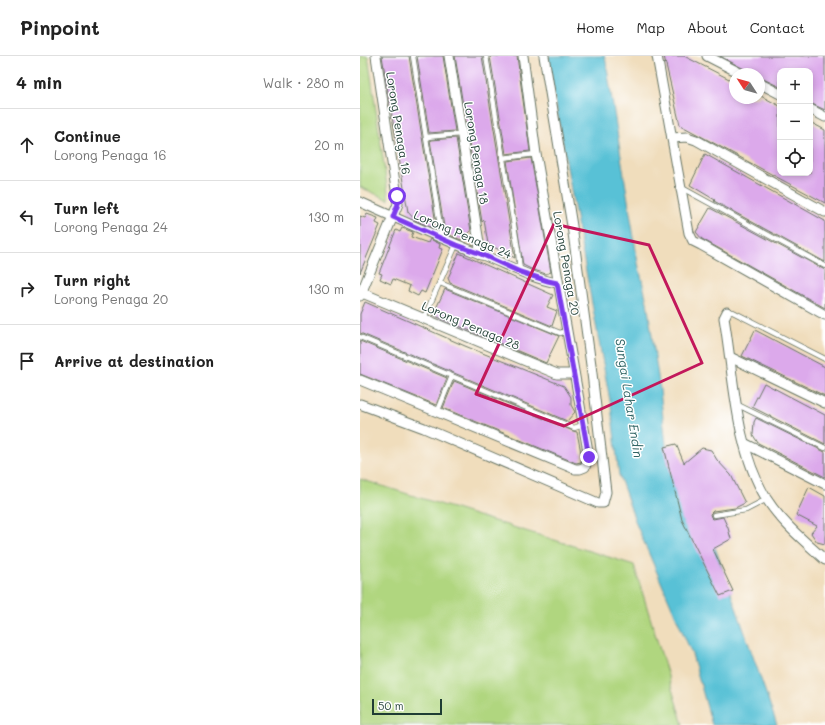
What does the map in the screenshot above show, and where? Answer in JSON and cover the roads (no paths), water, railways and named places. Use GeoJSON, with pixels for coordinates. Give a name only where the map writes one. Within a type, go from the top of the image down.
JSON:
{"type":"FeatureCollection","features":[{"type":"Feature","properties":{"kind":"street","name":"Lorong Penaga 16"},"geometry":{"type":"LineString","coordinates":[[361,294],[398,204],[376,56]]}},
{"type":"Feature","properties":{"kind":"street","name":"Lorong Penaga 18"},"geometry":{"type":"LineString","coordinates":[[449,56],[481,254]]}},
{"type":"Feature","properties":{"kind":"street","name":"Lorong Penaga 20"},"geometry":{"type":"LineString","coordinates":[[437,413],[575,469],[585,467],[589,457],[557,283],[522,56]]}},
{"type":"Feature","properties":{"kind":"street"},"geometry":{"type":"LineString","coordinates":[[360,404],[424,428],[598,503],[603,503],[606,492],[591,365],[572,226],[544,56]]}},
{"type":"Feature","properties":{"kind":"street"},"geometry":{"type":"LineString","coordinates":[[657,56],[680,187],[689,233],[693,241],[825,315]]}},
{"type":"Feature","properties":{"kind":"street"},"geometry":{"type":"LineString","coordinates":[[707,56],[730,68]]}},
{"type":"Feature","properties":{"kind":"street"},"geometry":{"type":"LineString","coordinates":[[765,86],[777,92]]}},
{"type":"Feature","properties":{"kind":"street"},"geometry":{"type":"LineString","coordinates":[[813,111],[825,117]]}},
{"type":"Feature","properties":{"kind":"street"},"geometry":{"type":"LineString","coordinates":[[672,138],[687,137],[696,140],[825,212]]}},
{"type":"Feature","properties":{"kind":"street","name":"Lorong Penaga 24"},"geometry":{"type":"LineString","coordinates":[[360,202],[520,272],[557,283]]}},
{"type":"Feature","properties":{"kind":"street","name":"Lorong Penaga 28"},"geometry":{"type":"LineString","coordinates":[[361,294],[424,318],[557,374],[574,374]]}},
{"type":"Feature","properties":{"kind":"street"},"geometry":{"type":"LineString","coordinates":[[727,312],[724,318],[736,404],[744,443],[754,474],[767,499],[794,532],[825,560]]}},
{"type":"Feature","properties":{"kind":"street"},"geometry":{"type":"LineString","coordinates":[[730,357],[825,403]]}},
{"type":"Feature","properties":{"kind":"street"},"geometry":{"type":"LineString","coordinates":[[360,380],[437,413]]}},
{"type":"Feature","properties":{"kind":"street"},"geometry":{"type":"LineString","coordinates":[[744,443],[825,484]]}},
{"type":"Feature","properties":{"kind":"lane"},"geometry":{"type":"LineString","coordinates":[[413,56],[442,238]]}},
{"type":"Feature","properties":{"kind":"lane"},"geometry":{"type":"LineString","coordinates":[[486,56],[518,250],[520,272]]}},
{"type":"Feature","properties":{"kind":"lane"},"geometry":{"type":"LineString","coordinates":[[426,137],[461,134]]}},
{"type":"Feature","properties":{"kind":"lane"},"geometry":{"type":"LineString","coordinates":[[502,158],[536,154]]}},
{"type":"Feature","properties":{"kind":"lane"},"geometry":{"type":"LineString","coordinates":[[680,187],[825,266]]}},
{"type":"Feature","properties":{"kind":"lane"},"geometry":{"type":"LineString","coordinates":[[424,318],[456,245]]}},
{"type":"Feature","properties":{"kind":"lane"},"geometry":{"type":"LineString","coordinates":[[440,283],[560,333],[567,331]]}},
{"type":"Feature","properties":{"kind":"lane"},"geometry":{"type":"LineString","coordinates":[[727,312],[733,312],[825,359]]}},
{"type":"Feature","properties":{"kind":"lane"},"geometry":{"type":"LineString","coordinates":[[360,337],[574,428],[583,424]]}},
{"type":"Feature","properties":{"kind":"lane"},"geometry":{"type":"LineString","coordinates":[[437,413],[452,376]]}},
{"type":"Feature","properties":{"kind":"lane"},"geometry":{"type":"LineString","coordinates":[[736,404],[825,448]]}},
{"type":"Feature","properties":{"kind":"lane"},"geometry":{"type":"LineString","coordinates":[[714,515],[746,510],[767,499]]}},
{"type":"Feature","properties":{"kind":"water","name":"Sungai Lahar Endin"},"geometry":{"type":"Polygon","coordinates":[[[549,56],[605,56],[638,263],[647,302],[660,390],[668,464],[711,536],[777,725],[712,725],[692,654],[637,526],[619,475],[611,406],[575,212],[552,82],[549,56]]]}}]}
